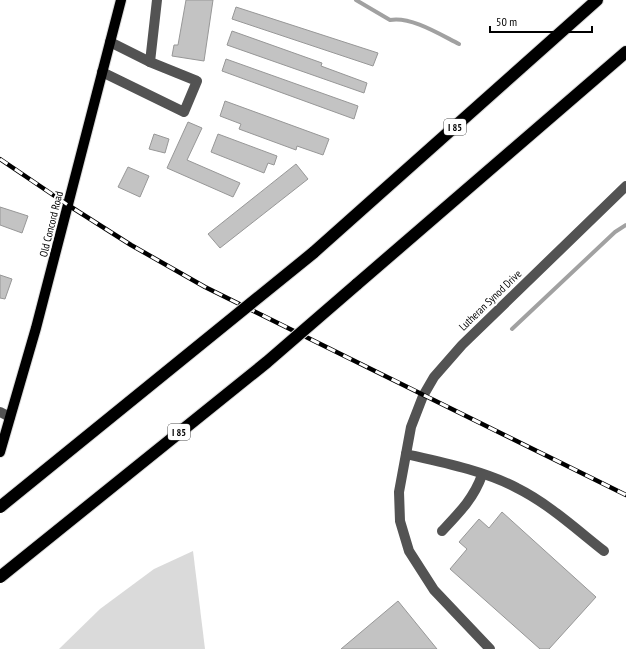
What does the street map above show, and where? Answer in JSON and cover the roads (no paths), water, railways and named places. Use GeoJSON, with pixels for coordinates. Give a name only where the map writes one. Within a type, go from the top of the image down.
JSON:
{"type":"FeatureCollection","features":[{"type":"Feature","properties":{"kind":"highway","name":"I 85"},"geometry":{"type":"LineString","coordinates":[[0,507],[313,253],[597,0]]}},
{"type":"Feature","properties":{"kind":"highway","name":"I 85"},"geometry":{"type":"LineString","coordinates":[[0,577],[267,362],[626,52]]}},
{"type":"Feature","properties":{"kind":"main road","name":"Old Concord Road"},"geometry":{"type":"LineString","coordinates":[[0,452],[36,328],[121,0]]}},
{"type":"Feature","properties":{"kind":"street"},"geometry":{"type":"LineString","coordinates":[[150,62],[158,0]]}},
{"type":"Feature","properties":{"kind":"street"},"geometry":{"type":"LineString","coordinates":[[102,72],[184,112],[197,81],[150,62],[110,42]]}},
{"type":"Feature","properties":{"kind":"street","name":"Lutheran Synod Drive"},"geometry":{"type":"LineString","coordinates":[[490,649],[434,590],[409,551],[400,521],[399,492],[415,415],[423,396],[434,377],[462,345],[626,186]]}},
{"type":"Feature","properties":{"kind":"street"},"geometry":{"type":"LineString","coordinates":[[0,412],[10,417]]}},
{"type":"Feature","properties":{"kind":"street"},"geometry":{"type":"LineString","coordinates":[[406,454],[482,475],[515,487],[530,495],[604,551]]}},
{"type":"Feature","properties":{"kind":"street"},"geometry":{"type":"LineString","coordinates":[[442,531],[468,504],[478,488],[482,475]]}},
{"type":"Feature","properties":{"kind":"waterway"},"geometry":{"type":"LineString","coordinates":[[356,0],[390,20],[416,23],[459,44]]}},
{"type":"Feature","properties":{"kind":"waterway"},"geometry":{"type":"LineString","coordinates":[[512,329],[615,232],[626,225]]}},
{"type":"Feature","properties":{"kind":"railway"},"geometry":{"type":"LineString","coordinates":[[0,159],[131,245],[205,287],[626,495]]}}]}
